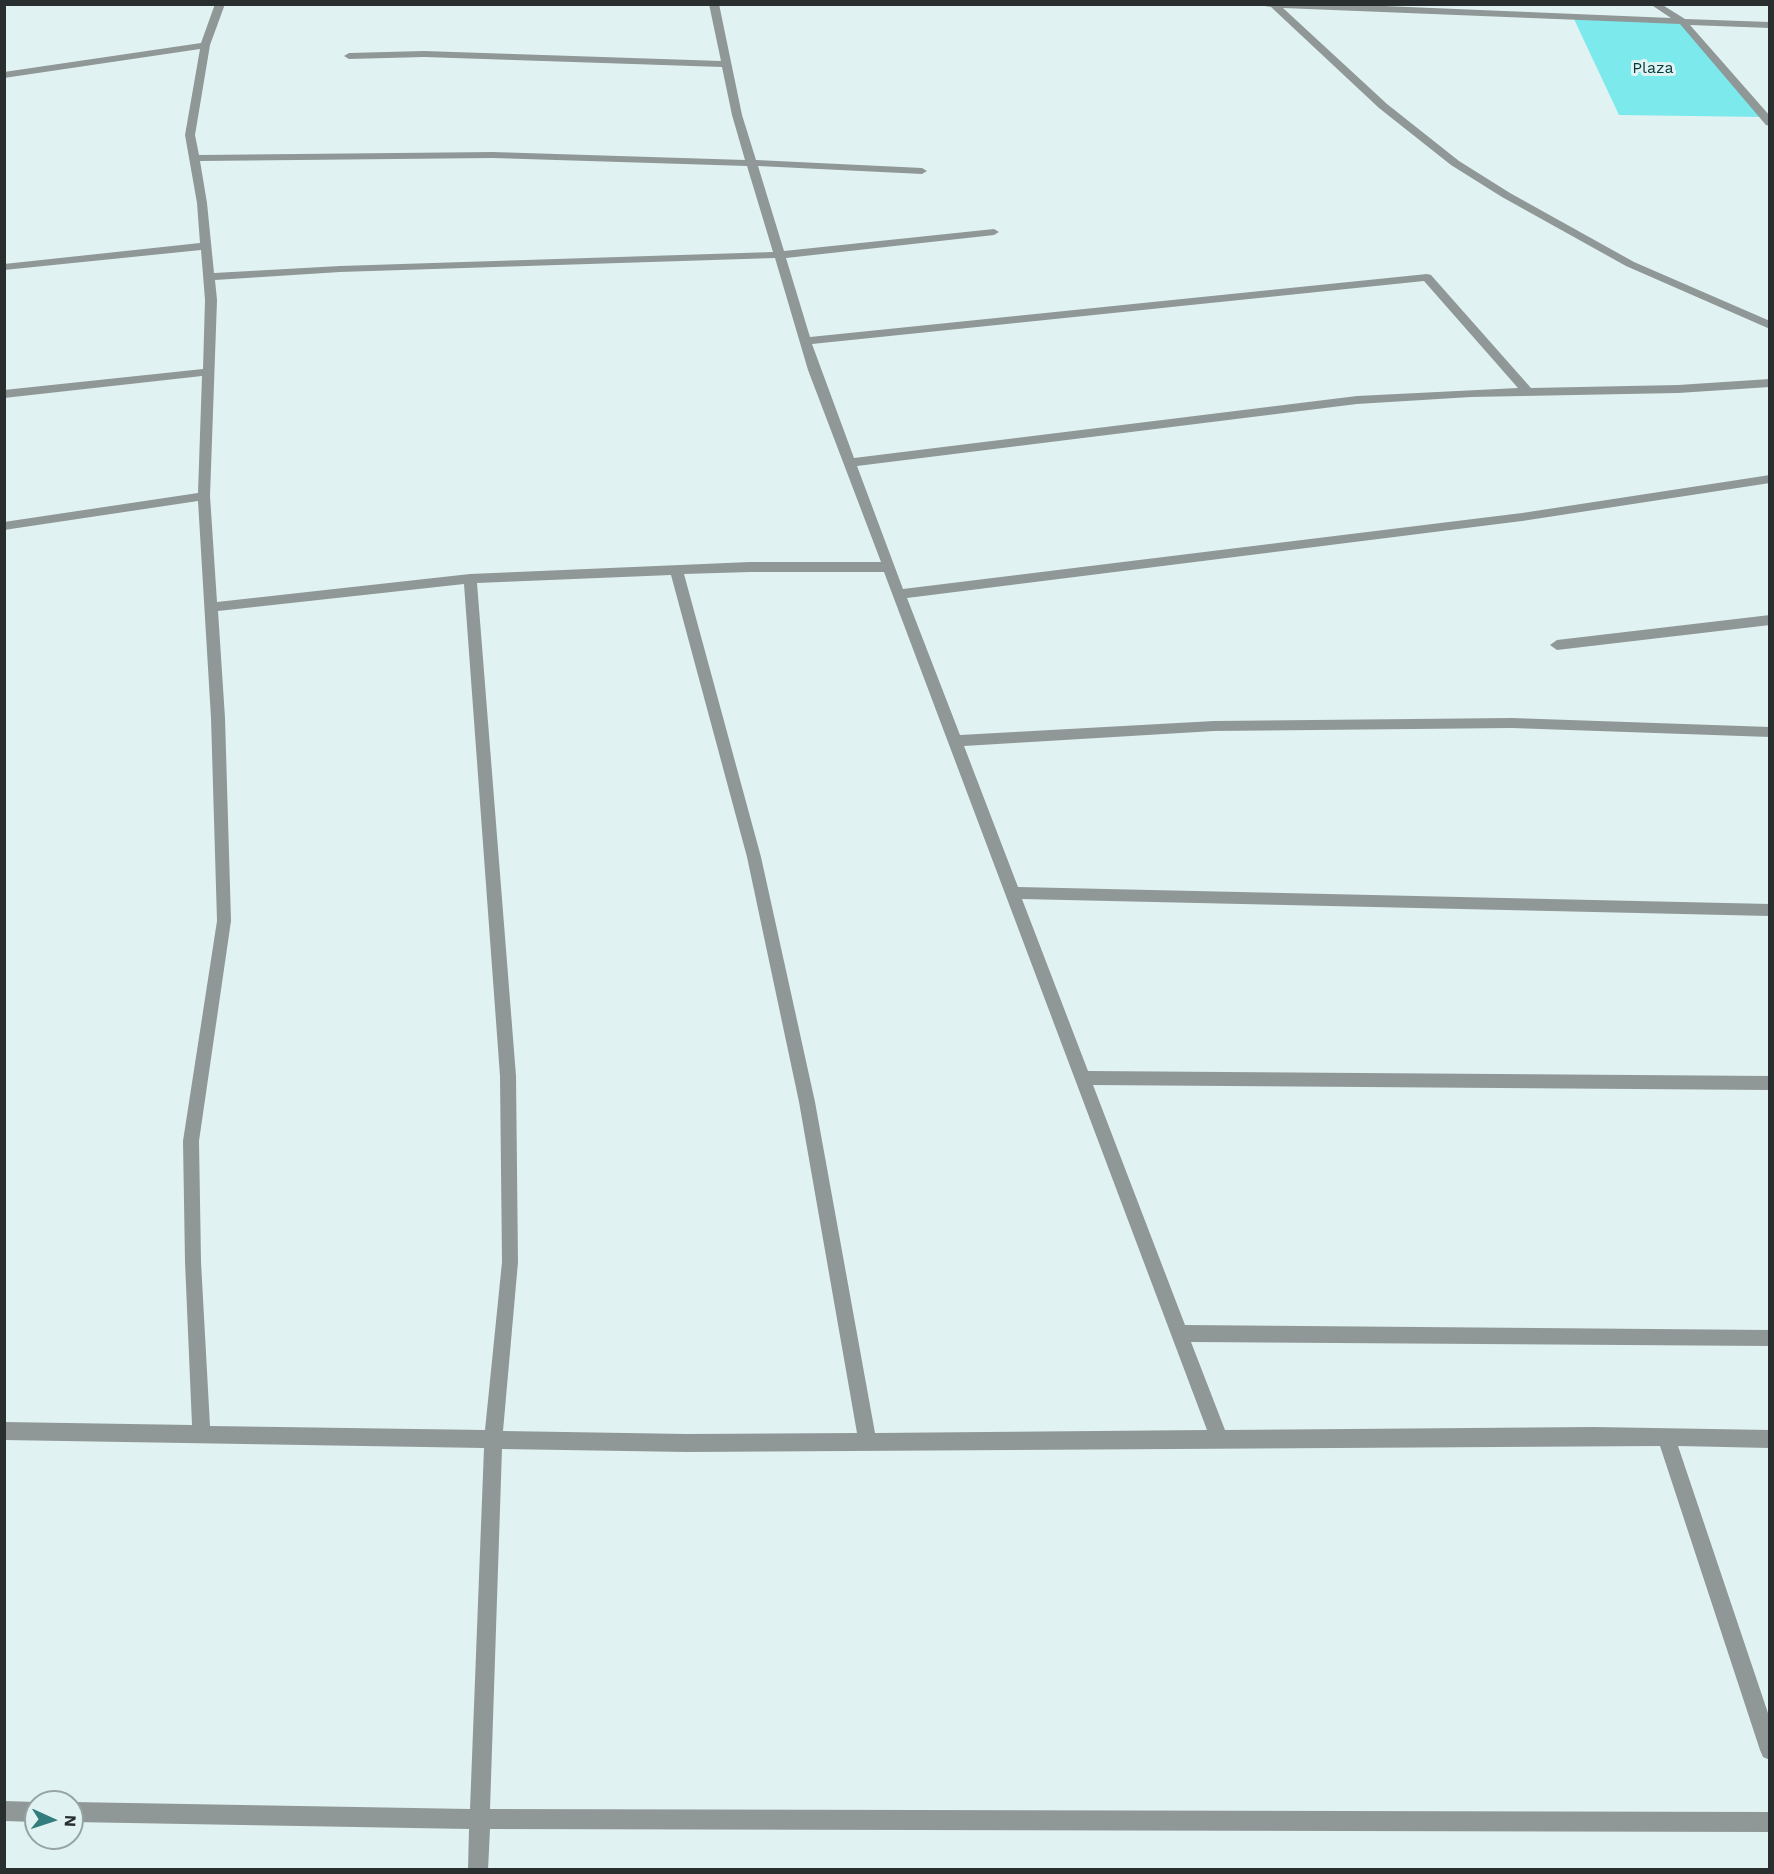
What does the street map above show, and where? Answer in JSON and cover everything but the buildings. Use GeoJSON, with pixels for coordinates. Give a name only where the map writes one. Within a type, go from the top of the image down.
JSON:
{"type":"FeatureCollection","features":[{"type":"Feature","properties":{"kind":"street"},"geometry":{"type":"LineString","coordinates":[[201,1433],[193,1262],[191,1141],[224,921],[219,718],[204,496],[211,300],[195,158],[190,135],[206,45],[220,4]]}},
{"type":"Feature","properties":{"kind":"street"},"geometry":{"type":"LineString","coordinates":[[714,4],[737,115],[805,341],[898,594],[1220,1440]]}},
{"type":"Feature","properties":{"kind":"street"},"geometry":{"type":"LineString","coordinates":[[1256,4],[1770,26]]}},
{"type":"Feature","properties":{"kind":"street"},"geometry":{"type":"LineString","coordinates":[[1654,4],[1682,21],[1770,123]]}},
{"type":"Feature","properties":{"kind":"street"},"geometry":{"type":"LineString","coordinates":[[1274,5],[1383,106],[1455,163],[1506,195],[1630,264],[1770,326]]}},
{"type":"Feature","properties":{"kind":"street"},"geometry":{"type":"LineString","coordinates":[[4,75],[206,45]]}},
{"type":"Feature","properties":{"kind":"street"},"geometry":{"type":"LineString","coordinates":[[349,56],[424,54],[727,64]]}},
{"type":"Feature","properties":{"kind":"street"},"geometry":{"type":"LineString","coordinates":[[195,158],[493,155],[922,171]]}},
{"type":"Feature","properties":{"kind":"street"},"geometry":{"type":"LineString","coordinates":[[209,278],[340,269],[780,255],[994,232]]}},
{"type":"Feature","properties":{"kind":"street"},"geometry":{"type":"LineString","coordinates":[[4,267],[206,246]]}},
{"type":"Feature","properties":{"kind":"street"},"geometry":{"type":"LineString","coordinates":[[805,341],[1427,277],[1528,392]]}},
{"type":"Feature","properties":{"kind":"street"},"geometry":{"type":"LineString","coordinates":[[4,394],[208,372]]}},
{"type":"Feature","properties":{"kind":"street"},"geometry":{"type":"LineString","coordinates":[[849,464],[1357,400],[1528,392],[1678,389],[1770,383]]}},
{"type":"Feature","properties":{"kind":"street"},"geometry":{"type":"LineString","coordinates":[[898,594],[1522,517],[1770,479]]}},
{"type":"Feature","properties":{"kind":"street"},"geometry":{"type":"LineString","coordinates":[[4,526],[204,496]]}},
{"type":"Feature","properties":{"kind":"street"},"geometry":{"type":"LineString","coordinates":[[212,607],[470,579],[750,567],[888,567]]}},
{"type":"Feature","properties":{"kind":"street"},"geometry":{"type":"LineString","coordinates":[[676,570],[754,857],[807,1102],[868,1442]]}},
{"type":"Feature","properties":{"kind":"street"},"geometry":{"type":"LineString","coordinates":[[470,579],[508,1076],[510,1262],[493,1439],[478,1869]]}},
{"type":"Feature","properties":{"kind":"street"},"geometry":{"type":"LineString","coordinates":[[1557,645],[1770,620]]}},
{"type":"Feature","properties":{"kind":"street"},"geometry":{"type":"LineString","coordinates":[[954,741],[1238,725],[1512,723],[1770,732]]}},
{"type":"Feature","properties":{"kind":"street"},"geometry":{"type":"LineString","coordinates":[[1011,893],[1770,910]]}},
{"type":"Feature","properties":{"kind":"street"},"geometry":{"type":"LineString","coordinates":[[1082,1078],[1770,1083]]}},
{"type":"Feature","properties":{"kind":"street"},"geometry":{"type":"LineString","coordinates":[[1180,1333],[1770,1338]]}},
{"type":"Feature","properties":{"kind":"street"},"geometry":{"type":"LineString","coordinates":[[4,1431],[687,1443],[1666,1437],[1770,1439]]}},
{"type":"Feature","properties":{"kind":"street"},"geometry":{"type":"LineString","coordinates":[[1666,1437],[1770,1750]]}},
{"type":"Feature","properties":{"kind":"street"},"geometry":{"type":"LineString","coordinates":[[4,1811],[24,1812]]}},
{"type":"Feature","properties":{"kind":"street"},"geometry":{"type":"LineString","coordinates":[[84,1812],[480,1819],[1770,1822]]}},
{"type":"Feature","properties":{"kind":"green space","name":"Plaza"},"geometry":{"type":"Polygon","coordinates":[[[1573,17],[1682,21],[1764,117],[1619,115],[1573,17]]]}}]}
